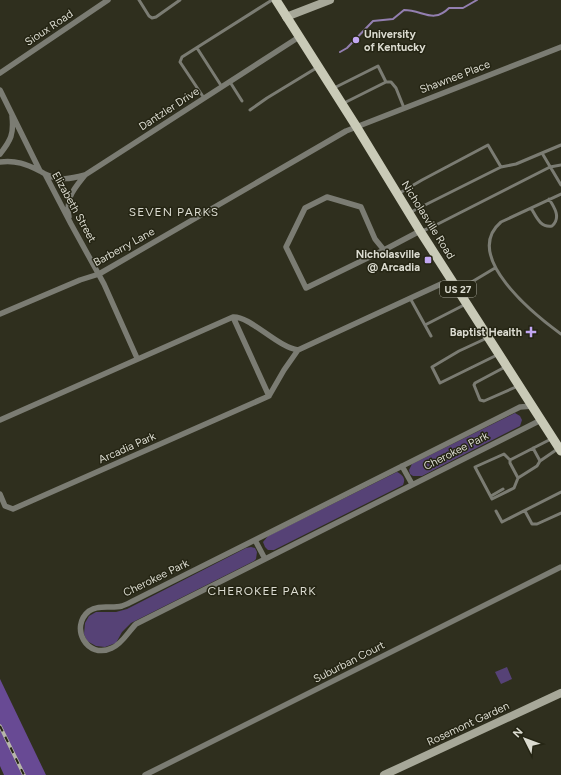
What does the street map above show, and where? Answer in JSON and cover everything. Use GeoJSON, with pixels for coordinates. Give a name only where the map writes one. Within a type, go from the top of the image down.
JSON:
{"type":"FeatureCollection","features":[{"type":"Feature","properties":{"kind":"main road","name":"Nicholasville Road"},"geometry":{"type":"LineString","coordinates":[[276,0],[356,126],[420,232],[560,450]]}},
{"type":"Feature","properties":{"kind":"street","name":"Sioux Road"},"geometry":{"type":"LineString","coordinates":[[0,73],[108,0]]}},
{"type":"Feature","properties":{"kind":"street"},"geometry":{"type":"LineString","coordinates":[[286,17],[330,0]]}},
{"type":"Feature","properties":{"kind":"street","name":"Dantzler Drive"},"geometry":{"type":"LineString","coordinates":[[0,162],[12,161],[25,163],[52,178],[68,179],[85,175],[299,37]]}},
{"type":"Feature","properties":{"kind":"street","name":"Shawnee Place"},"geometry":{"type":"LineString","coordinates":[[356,126],[561,47]]}},
{"type":"Feature","properties":{"kind":"street","name":"Elizabeth Street"},"geometry":{"type":"LineString","coordinates":[[0,90],[70,224],[99,274],[137,358]]}},
{"type":"Feature","properties":{"kind":"street"},"geometry":{"type":"LineString","coordinates":[[0,154],[8,142],[13,130],[12,112]]}},
{"type":"Feature","properties":{"kind":"street","name":"Barberry Lane"},"geometry":{"type":"LineString","coordinates":[[0,314],[80,280],[99,274],[356,126]]}},
{"type":"Feature","properties":{"kind":"street"},"geometry":{"type":"LineString","coordinates":[[70,224],[67,208],[69,197],[85,175]]}},
{"type":"Feature","properties":{"kind":"street"},"geometry":{"type":"LineString","coordinates":[[384,250],[375,239],[361,207],[328,197],[305,208],[286,247],[306,288],[384,250],[420,232]]}},
{"type":"Feature","properties":{"kind":"street"},"geometry":{"type":"LineString","coordinates":[[269,396],[298,350],[441,284],[454,283]]}},
{"type":"Feature","properties":{"kind":"street"},"geometry":{"type":"LineString","coordinates":[[233,317],[269,396]]}},
{"type":"Feature","properties":{"kind":"street"},"geometry":{"type":"LineString","coordinates":[[0,420],[137,358],[233,317],[247,321],[284,346],[298,350]]}},
{"type":"Feature","properties":{"kind":"street","name":"Arcadia Park"},"geometry":{"type":"LineString","coordinates":[[0,494],[5,506],[13,509],[269,396]]}},
{"type":"Feature","properties":{"kind":"street","name":"Cherokee Park"},"geometry":{"type":"LineString","coordinates":[[532,406],[520,407],[122,606],[98,607],[89,612],[82,620],[80,631],[82,639],[87,646],[95,650],[104,651],[113,648],[120,643],[136,624],[541,420]]}},
{"type":"Feature","properties":{"kind":"street"},"geometry":{"type":"LineString","coordinates":[[402,466],[412,484]]}},
{"type":"Feature","properties":{"kind":"street"},"geometry":{"type":"LineString","coordinates":[[255,540],[265,559]]}},
{"type":"Feature","properties":{"kind":"street","name":"Suburban Court"},"geometry":{"type":"LineString","coordinates":[[145,775],[561,567]]}},
{"type":"Feature","properties":{"kind":"street","name":"Rosemont Garden"},"geometry":{"type":"LineString","coordinates":[[384,775],[561,692]]}},
{"type":"Feature","properties":{"kind":"lane"},"geometry":{"type":"LineString","coordinates":[[139,0],[149,16],[152,18],[180,0]]}},
{"type":"Feature","properties":{"kind":"lane"},"geometry":{"type":"LineString","coordinates":[[204,98],[180,62],[182,57],[272,0]]}},
{"type":"Feature","properties":{"kind":"lane"},"geometry":{"type":"LineString","coordinates":[[197,48],[222,87]]}},
{"type":"Feature","properties":{"kind":"lane"},"geometry":{"type":"LineString","coordinates":[[333,89],[378,66],[386,82]]}},
{"type":"Feature","properties":{"kind":"lane"},"geometry":{"type":"LineString","coordinates":[[250,110],[319,67]]}},
{"type":"Feature","properties":{"kind":"lane"},"geometry":{"type":"LineString","coordinates":[[230,82],[242,101]]}},
{"type":"Feature","properties":{"kind":"lane"},"geometry":{"type":"LineString","coordinates":[[342,104],[386,82],[391,82],[396,88],[404,108]]}},
{"type":"Feature","properties":{"kind":"lane"},"geometry":{"type":"LineString","coordinates":[[398,194],[488,145],[501,167]]}},
{"type":"Feature","properties":{"kind":"lane"},"geometry":{"type":"LineString","coordinates":[[409,213],[501,167],[516,164],[561,145]]}},
{"type":"Feature","properties":{"kind":"lane"},"geometry":{"type":"LineString","coordinates":[[542,153],[561,186]]}},
{"type":"Feature","properties":{"kind":"lane"},"geometry":{"type":"LineString","coordinates":[[420,232],[432,228],[550,167],[561,165]]}},
{"type":"Feature","properties":{"kind":"lane"},"geometry":{"type":"LineString","coordinates":[[561,194],[501,222],[494,228],[490,236],[490,246],[495,268],[520,300],[561,334]]}},
{"type":"Feature","properties":{"kind":"lane"},"geometry":{"type":"LineString","coordinates":[[531,208],[543,225],[549,227],[552,226],[558,219],[558,215],[550,199]]}},
{"type":"Feature","properties":{"kind":"lane"},"geometry":{"type":"LineString","coordinates":[[454,283],[470,283],[495,268]]}},
{"type":"Feature","properties":{"kind":"lane"},"geometry":{"type":"LineString","coordinates":[[410,298],[431,336]]}},
{"type":"Feature","properties":{"kind":"lane"},"geometry":{"type":"LineString","coordinates":[[425,325],[467,304]]}},
{"type":"Feature","properties":{"kind":"lane"},"geometry":{"type":"LineString","coordinates":[[488,337],[459,351],[432,367],[440,383],[499,354]]}},
{"type":"Feature","properties":{"kind":"lane"},"geometry":{"type":"LineString","coordinates":[[507,366],[475,383],[474,385],[480,400],[484,401],[519,385]]}},
{"type":"Feature","properties":{"kind":"lane"},"geometry":{"type":"LineString","coordinates":[[510,460],[552,438]]}},
{"type":"Feature","properties":{"kind":"lane"},"geometry":{"type":"LineString","coordinates":[[533,448],[540,461]]}},
{"type":"Feature","properties":{"kind":"lane"},"geometry":{"type":"LineString","coordinates":[[518,478],[510,463],[510,460],[504,454],[475,467],[492,499],[514,488],[518,478],[537,466],[540,461],[560,450]]}},
{"type":"Feature","properties":{"kind":"lane"},"geometry":{"type":"LineString","coordinates":[[512,485],[516,483]]}},
{"type":"Feature","properties":{"kind":"lane"},"geometry":{"type":"LineString","coordinates":[[491,496],[503,490]]}},
{"type":"Feature","properties":{"kind":"lane"},"geometry":{"type":"LineString","coordinates":[[496,511],[502,522],[561,492]]}},
{"type":"Feature","properties":{"kind":"lane"},"geometry":{"type":"LineString","coordinates":[[525,511],[532,524],[537,524],[561,513]]}},
{"type":"Feature","properties":{"kind":"shaded area"},"geometry":{"type":"Polygon","coordinates":[[[515,413],[520,416],[522,420],[520,426],[422,476],[413,476],[410,474],[409,470],[412,464],[515,413]]]}},
{"type":"Feature","properties":{"kind":"shaded area"},"geometry":{"type":"Polygon","coordinates":[[[397,472],[403,477],[403,485],[274,550],[268,550],[265,547],[263,542],[268,536],[397,472]]]}},
{"type":"Feature","properties":{"kind":"shaded area"},"geometry":{"type":"Polygon","coordinates":[[[246,548],[255,548],[257,552],[256,559],[254,561],[131,623],[122,632],[116,643],[105,647],[96,646],[87,641],[84,634],[85,623],[89,616],[96,612],[116,612],[127,609],[246,548]]]}},
{"type":"Feature","properties":{"kind":"shaded area"},"geometry":{"type":"Polygon","coordinates":[[[507,667],[512,679],[501,684],[495,672],[507,667]]]}},
{"type":"Feature","properties":{"kind":"shaded area"},"geometry":{"type":"Polygon","coordinates":[[[0,679],[46,775],[4,775],[0,766],[0,679]]]}},
{"type":"Feature","properties":{"kind":"waterway"},"geometry":{"type":"LineString","coordinates":[[340,52],[347,48],[373,21],[393,19],[404,10],[433,16],[438,15],[449,8],[463,8],[477,0]]}},
{"type":"Feature","properties":{"kind":"railway"},"geometry":{"type":"LineString","coordinates":[[0,726],[24,775]]}},
{"type":"Feature","properties":{"kind":"place","name":"University of Kentucky"},"geometry":{"type":"Point","coordinates":[356,40]}},
{"type":"Feature","properties":{"kind":"place","name":"Nicholasville @ Arcadia"},"geometry":{"type":"Point","coordinates":[428,260]}},
{"type":"Feature","properties":{"kind":"place","name":"Baptist Health"},"geometry":{"type":"Point","coordinates":[531,332]}},
{"type":"Feature","properties":{"kind":"district","name":"SEVEN PARKS"},"geometry":{"type":"Point","coordinates":[174,212]}},
{"type":"Feature","properties":{"kind":"district","name":"CHEROKEE PARK"},"geometry":{"type":"Point","coordinates":[262,591]}}]}
